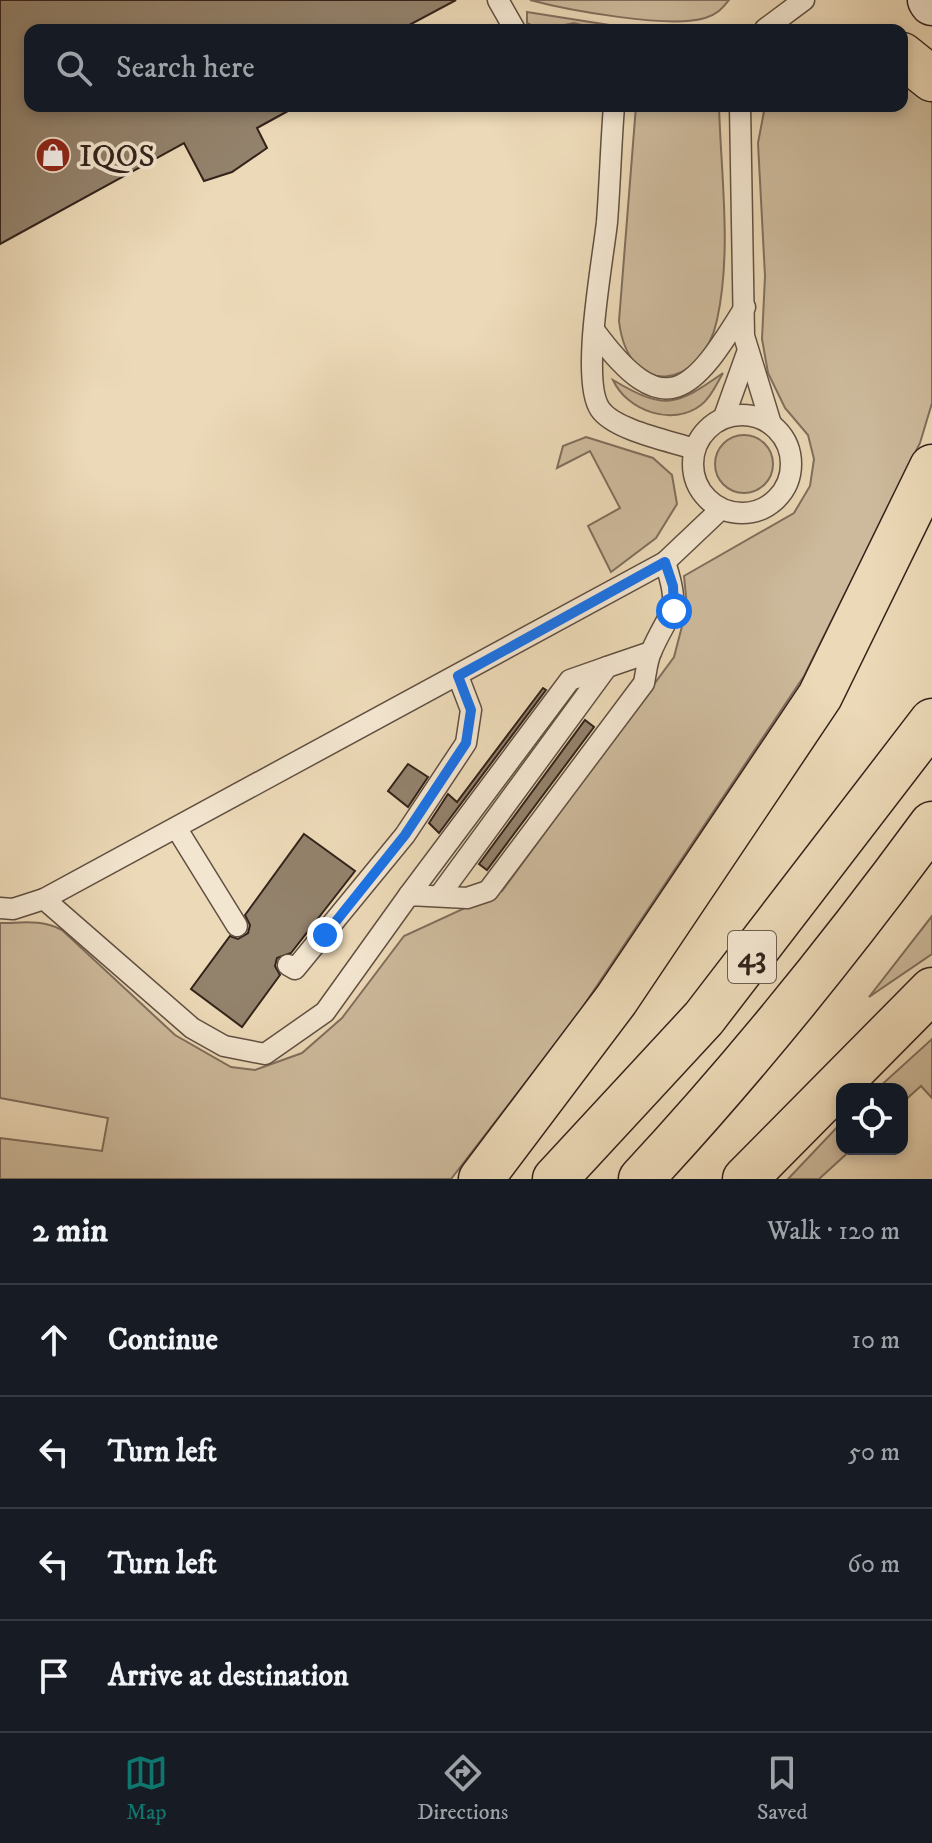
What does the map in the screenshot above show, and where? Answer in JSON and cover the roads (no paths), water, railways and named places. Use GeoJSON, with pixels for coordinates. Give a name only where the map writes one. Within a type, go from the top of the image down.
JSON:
{"type":"FeatureCollection","features":[{"type":"Feature","properties":{"kind":"highway"},"geometry":{"type":"LineString","coordinates":[[908,60],[932,79]]}},
{"type":"Feature","properties":{"kind":"highway"},"geometry":{"type":"LineString","coordinates":[[481,1179],[616,1000],[820,696],[932,467]]}},
{"type":"Feature","properties":{"kind":"highway","name":"43"},"geometry":{"type":"LineString","coordinates":[[555,1179],[704,1018],[932,721]]}},
{"type":"Feature","properties":{"kind":"highway","name":"43"},"geometry":{"type":"LineString","coordinates":[[641,1179],[725,1089],[843,944],[932,824]]}},
{"type":"Feature","properties":{"kind":"highway"},"geometry":{"type":"LineString","coordinates":[[745,1179],[932,990]]}},
{"type":"Feature","properties":{"kind":"lane"},"geometry":{"type":"LineString","coordinates":[[498,0],[512,24]]}},
{"type":"Feature","properties":{"kind":"lane"},"geometry":{"type":"LineString","coordinates":[[767,24],[778,0]]}},
{"type":"Feature","properties":{"kind":"lane"},"geometry":{"type":"LineString","coordinates":[[772,24],[804,0]]}},
{"type":"Feature","properties":{"kind":"lane"},"geometry":{"type":"LineString","coordinates":[[614,112],[607,219],[594,330],[592,376],[598,407],[609,418],[634,430],[694,449]]}},
{"type":"Feature","properties":{"kind":"lane"},"geometry":{"type":"LineString","coordinates":[[740,112],[747,353],[771,424],[790,449],[792,466],[780,496],[753,512],[721,509],[700,490],[692,463],[694,449],[711,425],[724,417],[756,416],[771,424]]}},
{"type":"Feature","properties":{"kind":"lane"},"geometry":{"type":"LineString","coordinates":[[594,330],[632,377],[649,386],[668,388],[685,383],[705,369],[745,307]]}},
{"type":"Feature","properties":{"kind":"lane"},"geometry":{"type":"LineString","coordinates":[[724,417],[747,353]]}},
{"type":"Feature","properties":{"kind":"lane"},"geometry":{"type":"LineString","coordinates":[[0,908],[13,909],[44,899],[665,562],[721,509]]}},
{"type":"Feature","properties":{"kind":"lane"},"geometry":{"type":"LineString","coordinates":[[409,895],[467,898],[488,891],[644,683],[651,652],[674,611],[673,586],[665,562]]}},
{"type":"Feature","properties":{"kind":"lane"},"geometry":{"type":"LineString","coordinates":[[44,899],[192,1028],[224,1046],[265,1054],[325,1012],[570,680],[651,652]]}},
{"type":"Feature","properties":{"kind":"lane"},"geometry":{"type":"LineString","coordinates":[[439,896],[607,667]]}},
{"type":"Feature","properties":{"kind":"lane"},"geometry":{"type":"LineString","coordinates":[[288,965],[295,969],[375,875],[466,743],[471,710],[458,676]]}},
{"type":"Feature","properties":{"kind":"lane"},"geometry":{"type":"LineString","coordinates":[[177,829],[237,926]]}},
{"type":"Feature","properties":{"kind":"place","name":"IQOS"},"geometry":{"type":"Point","coordinates":[53,155]}}]}
